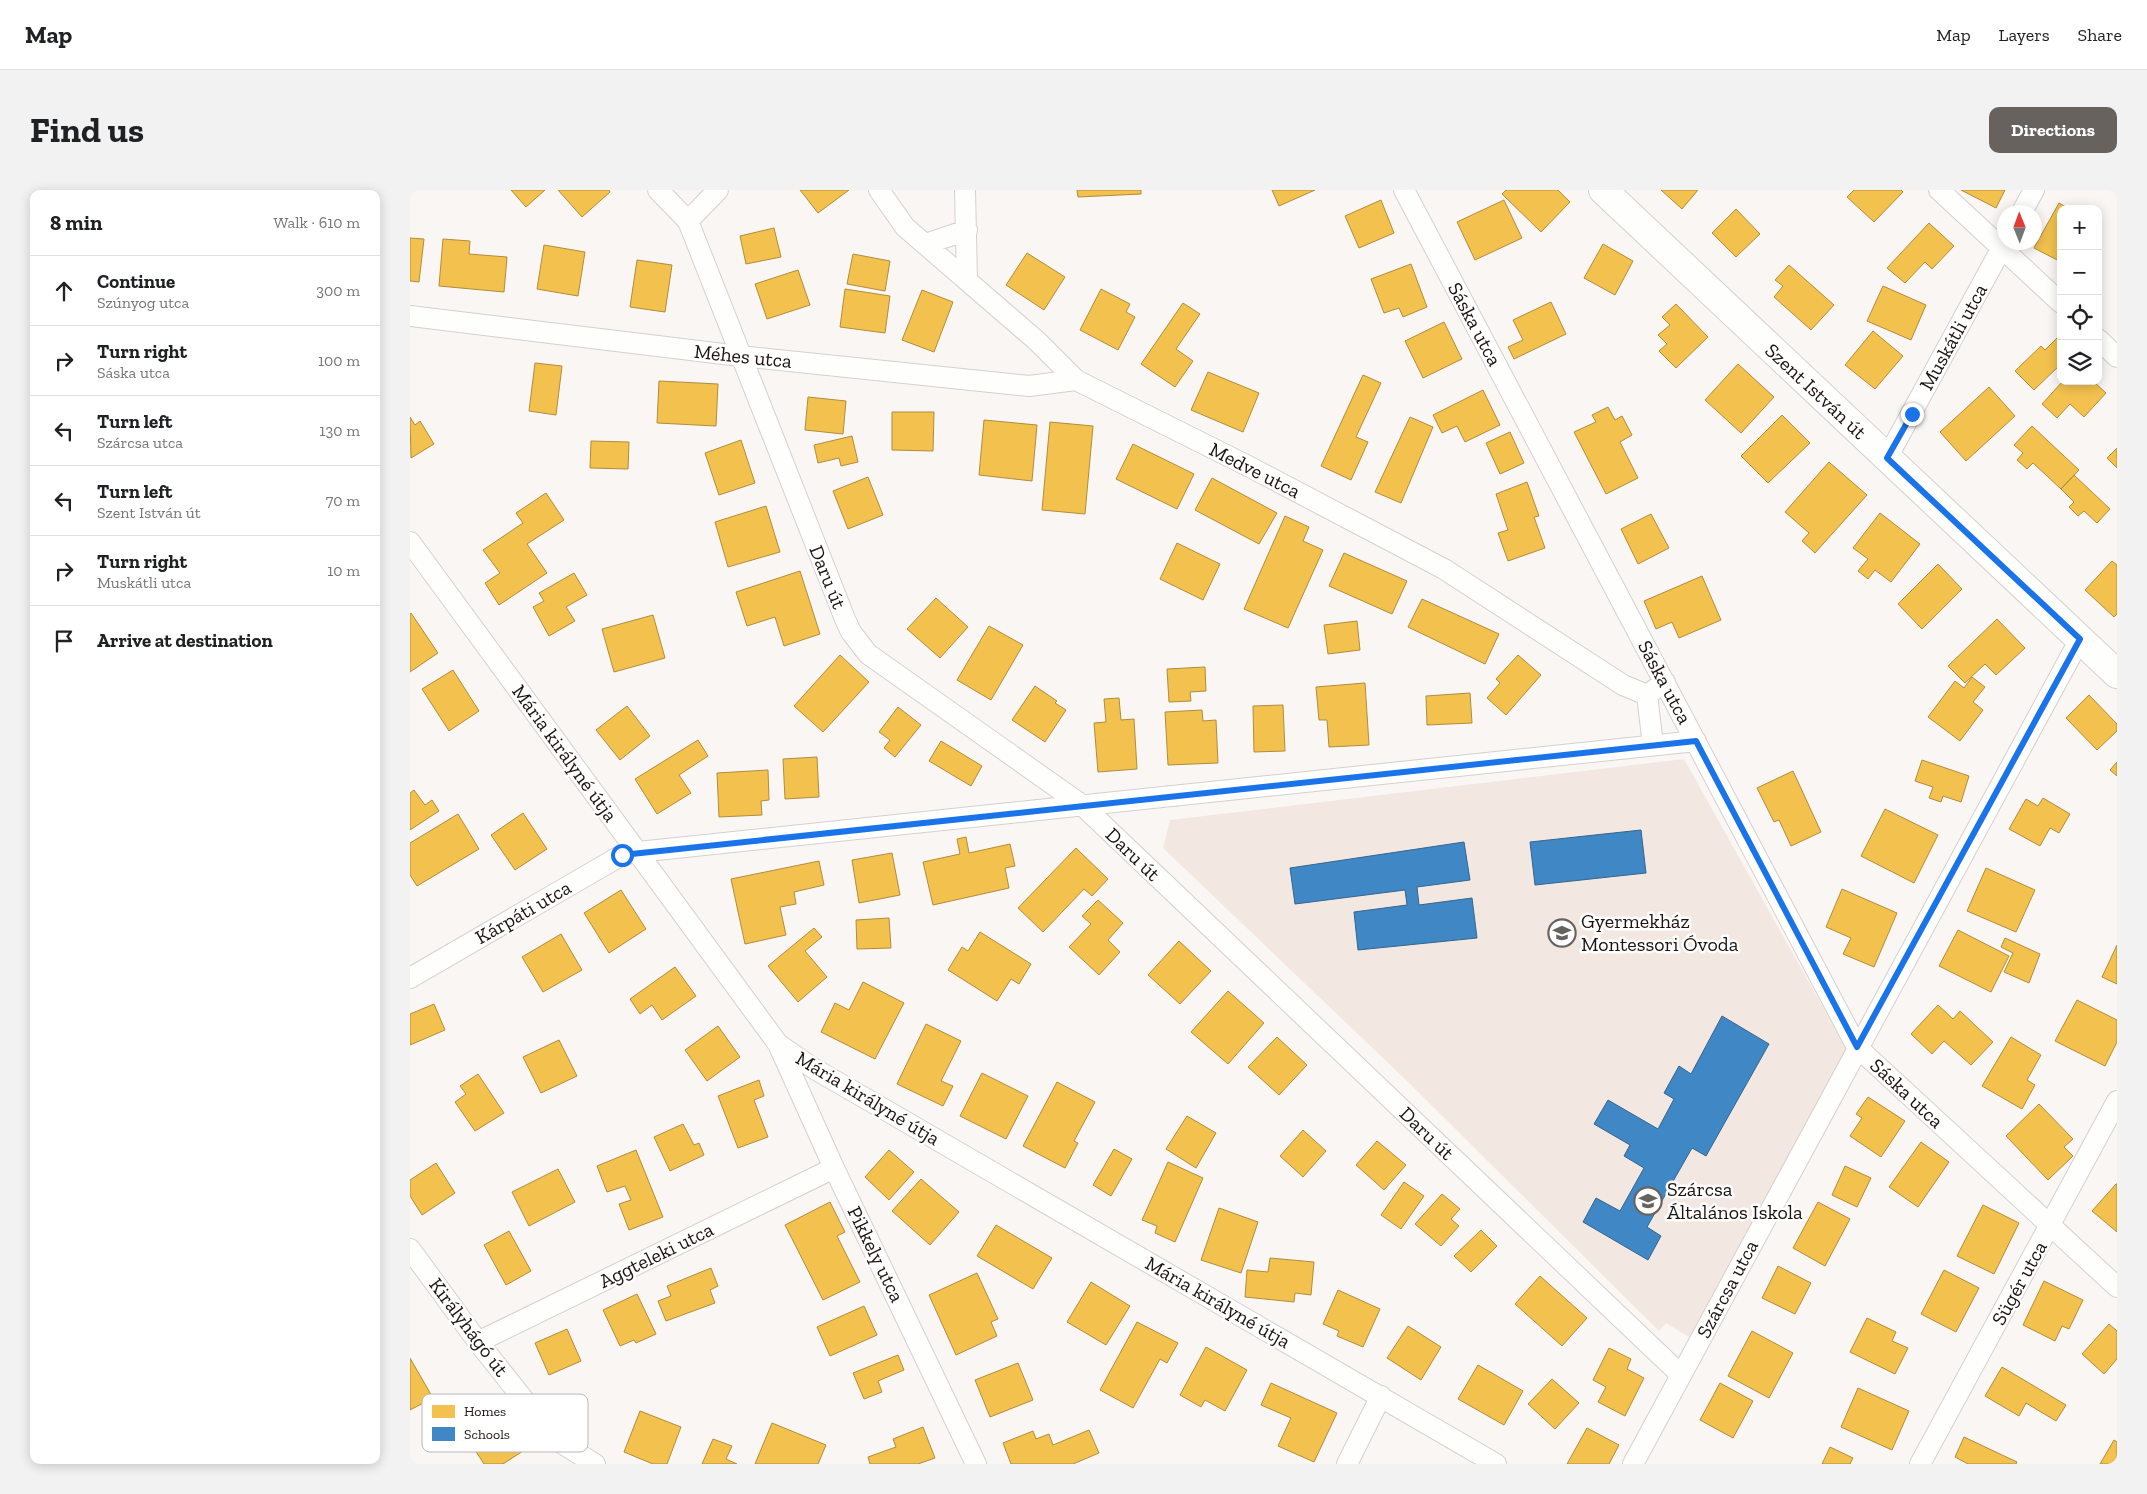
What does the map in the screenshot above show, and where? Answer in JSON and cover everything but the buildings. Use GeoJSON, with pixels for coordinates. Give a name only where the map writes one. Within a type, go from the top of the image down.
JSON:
{"type":"FeatureCollection","features":[{"type":"Feature","properties":{"kind":"street","name":"Daru út"},"geometry":{"type":"LineString","coordinates":[[658,190],[688,221],[844,620],[859,644],[868,654],[1082,805],[1681,1375]]}},
{"type":"Feature","properties":{"kind":"street"},"geometry":{"type":"LineString","coordinates":[[688,221],[718,190]]}},
{"type":"Feature","properties":{"kind":"street","name":"Medve utca"},"geometry":{"type":"LineString","coordinates":[[878,190],[905,226],[1037,341],[1076,380],[1248,466],[1444,569],[1623,685],[1647,695]]}},
{"type":"Feature","properties":{"kind":"street"},"geometry":{"type":"LineString","coordinates":[[965,190],[967,280]]}},
{"type":"Feature","properties":{"kind":"street","name":"Sáska utca"},"geometry":{"type":"LineString","coordinates":[[1404,190],[1857,1047],[2117,1287]]}},
{"type":"Feature","properties":{"kind":"street","name":"Szent István út"},"geometry":{"type":"LineString","coordinates":[[1603,190],[2117,674]]}},
{"type":"Feature","properties":{"kind":"street"},"geometry":{"type":"LineString","coordinates":[[1939,190],[1997,239]]}},
{"type":"Feature","properties":{"kind":"street"},"geometry":{"type":"LineString","coordinates":[[2026,205],[2034,190]]}},
{"type":"Feature","properties":{"kind":"street"},"geometry":{"type":"LineString","coordinates":[[926,244],[967,230]]}},
{"type":"Feature","properties":{"kind":"street","name":"Muskátli utca"},"geometry":{"type":"LineString","coordinates":[[1887,458],[2001,250]]}},
{"type":"Feature","properties":{"kind":"street"},"geometry":{"type":"LineString","coordinates":[[2009,250],[2057,300]]}},
{"type":"Feature","properties":{"kind":"street","name":"Méhes utca"},"geometry":{"type":"LineString","coordinates":[[410,316],[740,356],[1028,386],[1076,380]]}},
{"type":"Feature","properties":{"kind":"street"},"geometry":{"type":"LineString","coordinates":[[2099,340],[2117,357]]}},
{"type":"Feature","properties":{"kind":"street","name":"Mária királyné útja"},"geometry":{"type":"LineString","coordinates":[[410,542],[417,567],[638,852],[778,1044],[814,1068],[1496,1464]]}},
{"type":"Feature","properties":{"kind":"street","name":"Szárcsa utca"},"geometry":{"type":"LineString","coordinates":[[1633,1464],[1857,1047],[2080,639]]}},
{"type":"Feature","properties":{"kind":"street"},"geometry":{"type":"LineString","coordinates":[[1652,745],[1647,695],[1665,682]]}},
{"type":"Feature","properties":{"kind":"street","name":"Kárpáti utca"},"geometry":{"type":"LineString","coordinates":[[410,978],[622,855],[638,852],[1696,741]]}},
{"type":"Feature","properties":{"kind":"street","name":"Pikkely utca"},"geometry":{"type":"LineString","coordinates":[[778,1044],[834,1168],[976,1464]]}},
{"type":"Feature","properties":{"kind":"street","name":"Sügér utca"},"geometry":{"type":"LineString","coordinates":[[1920,1464],[2117,1101]]}},
{"type":"Feature","properties":{"kind":"street","name":"Aggteleki utca"},"geometry":{"type":"LineString","coordinates":[[478,1342],[834,1168]]}},
{"type":"Feature","properties":{"kind":"street","name":"Királyhágó út"},"geometry":{"type":"LineString","coordinates":[[410,1248],[478,1342],[519,1394]]}},
{"type":"Feature","properties":{"kind":"street"},"geometry":{"type":"LineString","coordinates":[[1347,1464],[1381,1396]]}},
{"type":"Feature","properties":{"kind":"street","name":"Királyhágó út"},"geometry":{"type":"LineString","coordinates":[[575,1452],[595,1464]]}},
{"type":"Feature","properties":{"kind":"shaded area"},"geometry":{"type":"Polygon","coordinates":[[[1684,759],[1848,1052],[1694,1340],[1666,1323],[1659,1331],[1406,1080],[1163,848],[1170,820],[1684,759]]]}},
{"type":"Feature","properties":{"kind":"place","name":"Gyermekház Montessori Óvoda"},"geometry":{"type":"Point","coordinates":[1562,933]}},
{"type":"Feature","properties":{"kind":"place","name":"Szárcsa Általános Iskola"},"geometry":{"type":"Point","coordinates":[1648,1201]}},
{"type":"Feature","properties":{"kind":"route"},"geometry":{"type":"LineString","coordinates":[[622,855],[1696,741],[1857,1047],[2080,639],[1887,458],[1912,414]]}}]}
